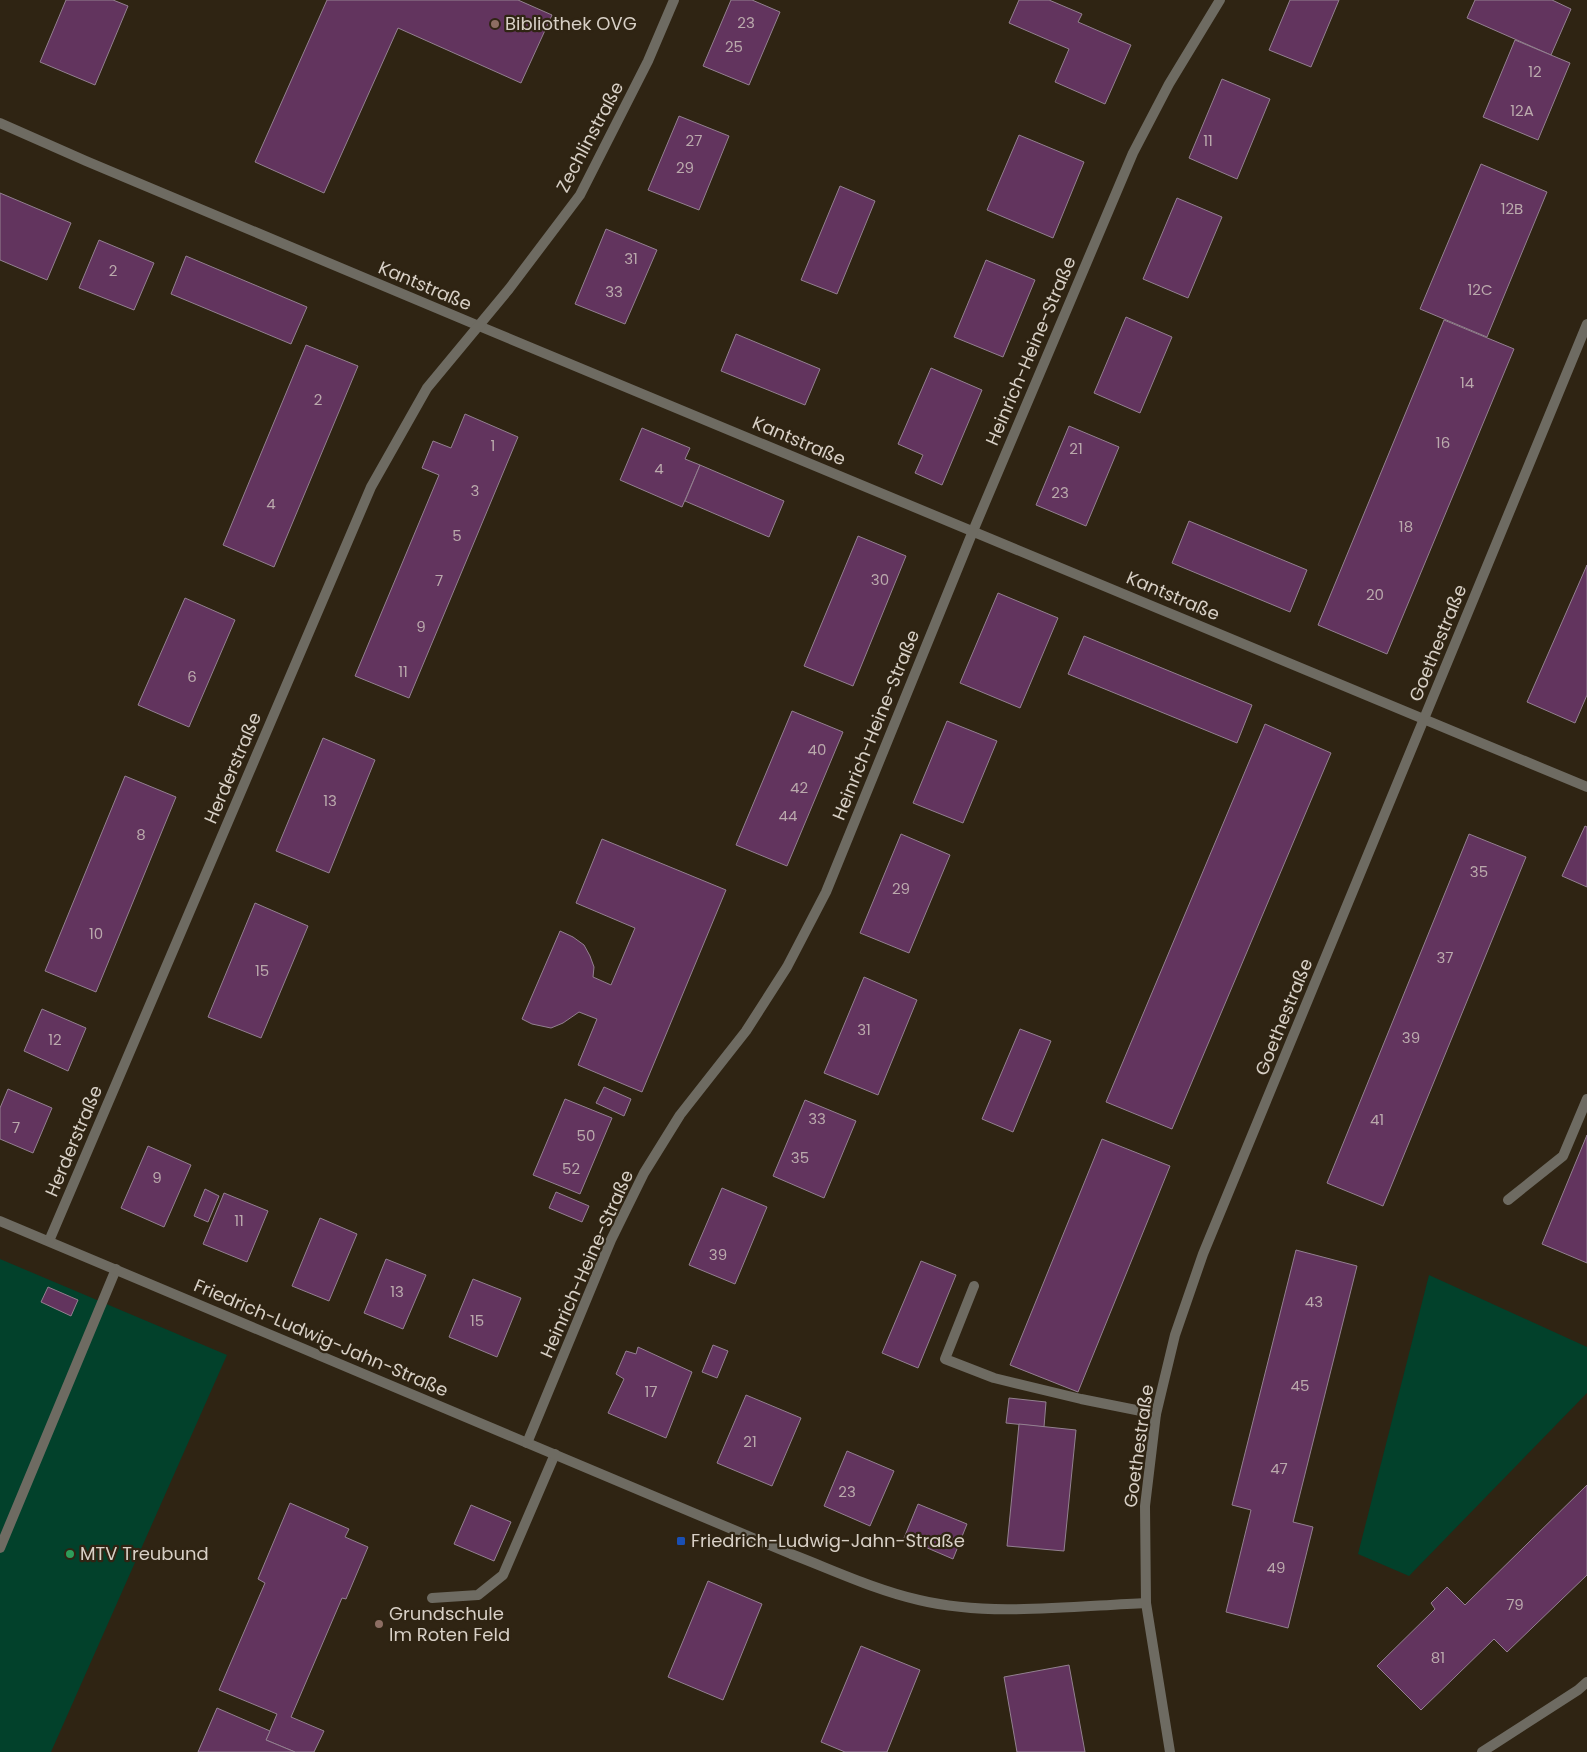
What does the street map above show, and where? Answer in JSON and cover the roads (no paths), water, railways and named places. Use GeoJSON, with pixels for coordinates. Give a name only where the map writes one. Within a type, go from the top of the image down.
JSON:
{"type":"FeatureCollection","features":[{"type":"Feature","properties":{"kind":"street","name":"Zechlinstraße"},"geometry":{"type":"LineString","coordinates":[[479,326],[580,195],[648,61],[674,0]]}},
{"type":"Feature","properties":{"kind":"street","name":"Heinrich-Heine-Straße"},"geometry":{"type":"LineString","coordinates":[[528,1443],[611,1240],[644,1173],[680,1115],[746,1031],[787,967],[826,892],[972,530],[1133,153],[1169,84],[1220,0]]}},
{"type":"Feature","properties":{"kind":"street","name":"Kantstraße"},"geometry":{"type":"LineString","coordinates":[[0,123],[479,326],[1587,787]]}},
{"type":"Feature","properties":{"kind":"street","name":"Goethestraße"},"geometry":{"type":"LineString","coordinates":[[1170,1752],[1146,1603],[1145,1506],[1156,1414],[1175,1335],[1203,1254],[1587,324]]}},
{"type":"Feature","properties":{"kind":"street","name":"Herderstraße"},"geometry":{"type":"LineString","coordinates":[[49,1241],[371,487],[427,388],[479,326]]}},
{"type":"Feature","properties":{"kind":"street"},"geometry":{"type":"LineString","coordinates":[[1508,1200],[1563,1156],[1587,1099]]}},
{"type":"Feature","properties":{"kind":"street","name":"Friedrich-Ludwig-Jahn-Straße"},"geometry":{"type":"LineString","coordinates":[[0,1221],[874,1587],[919,1600],[954,1606],[1003,1609],[1146,1603]]}},
{"type":"Feature","properties":{"kind":"street"},"geometry":{"type":"LineString","coordinates":[[0,1548],[116,1270]]}},
{"type":"Feature","properties":{"kind":"street"},"geometry":{"type":"LineString","coordinates":[[974,1286],[946,1359],[994,1378],[1081,1399],[1156,1414]]}},
{"type":"Feature","properties":{"kind":"street"},"geometry":{"type":"LineString","coordinates":[[432,1598],[478,1594],[503,1575],[555,1454]]}},
{"type":"Feature","properties":{"kind":"street"},"geometry":{"type":"LineString","coordinates":[[1482,1752],[1578,1690],[1587,1682]]}},
{"type":"Feature","properties":{"kind":"place","name":"Bibliothek OVG"},"geometry":{"type":"Point","coordinates":[495,24]}},
{"type":"Feature","properties":{"kind":"place","name":"Friedrich-Ludwig-Jahn-Straße"},"geometry":{"type":"Point","coordinates":[681,1541]}},
{"type":"Feature","properties":{"kind":"place","name":"MTV Treubund"},"geometry":{"type":"Point","coordinates":[70,1554]}},
{"type":"Feature","properties":{"kind":"place","name":"Grundschule Im Roten Feld"},"geometry":{"type":"Point","coordinates":[379,1624]}}]}
